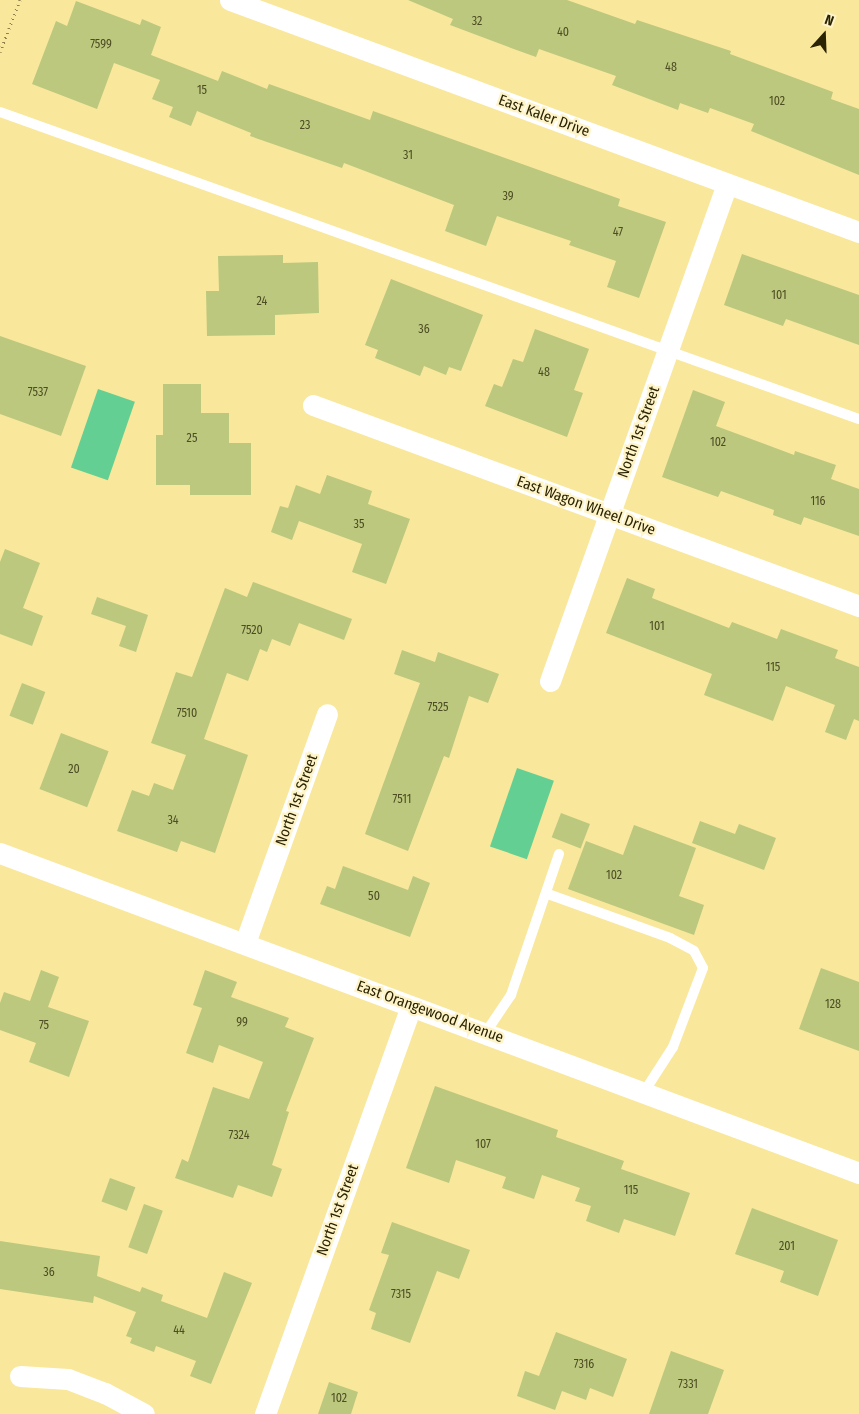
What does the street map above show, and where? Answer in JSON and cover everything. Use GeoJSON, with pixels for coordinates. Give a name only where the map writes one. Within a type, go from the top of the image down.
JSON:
{"type":"FeatureCollection","features":[{"type":"Feature","properties":{"kind":"street","name":"East Kaler Drive"},"geometry":{"type":"LineString","coordinates":[[230,0],[859,232]]}},
{"type":"Feature","properties":{"kind":"street","name":"North 1st Street"},"geometry":{"type":"LineString","coordinates":[[550,681],[727,184]]}},
{"type":"Feature","properties":{"kind":"street","name":"East Wagon Wheel Drive"},"geometry":{"type":"LineString","coordinates":[[313,405],[859,606]]}},
{"type":"Feature","properties":{"kind":"street","name":"North 1st Street"},"geometry":{"type":"LineString","coordinates":[[245,943],[327,714]]}},
{"type":"Feature","properties":{"kind":"street","name":"East Orangewood Avenue"},"geometry":{"type":"LineString","coordinates":[[0,853],[245,943],[411,1007],[486,1032],[859,1173]]}},
{"type":"Feature","properties":{"kind":"street","name":"North 1st Street"},"geometry":{"type":"LineString","coordinates":[[266,1414],[411,1007]]}},
{"type":"Feature","properties":{"kind":"street"},"geometry":{"type":"LineString","coordinates":[[20,1376],[68,1379],[106,1393],[144,1414]]}},
{"type":"Feature","properties":{"kind":"lane"},"geometry":{"type":"LineString","coordinates":[[0,112],[859,420]]}},
{"type":"Feature","properties":{"kind":"lane"},"geometry":{"type":"LineString","coordinates":[[486,1032],[511,995],[548,894],[559,854]]}},
{"type":"Feature","properties":{"kind":"lane"},"geometry":{"type":"LineString","coordinates":[[548,894],[670,938],[694,951],[704,968],[673,1047],[644,1092]]}},
{"type":"Feature","properties":{"kind":"path"},"geometry":{"type":"LineString","coordinates":[[0,52],[20,0]]}},
{"type":"Feature","properties":{"kind":"green space"},"geometry":{"type":"Polygon","coordinates":[[[98,389],[135,402],[108,480],[71,467],[98,389]]]}},
{"type":"Feature","properties":{"kind":"green space"},"geometry":{"type":"Polygon","coordinates":[[[517,768],[554,781],[527,859],[490,846],[517,768]]]}},
{"type":"Feature","properties":{"kind":"building"},"geometry":{"type":"Polygon","coordinates":[[[408,0],[567,0],[635,24],[637,20],[731,51],[730,54],[833,92],[831,99],[859,109],[859,175],[751,131],[754,124],[710,108],[708,113],[680,103],[678,110],[612,85],[616,76],[539,49],[536,57],[511,48],[450,25],[453,19],[408,0]]]}},
{"type":"Feature","properties":{"kind":"building"},"geometry":{"type":"Polygon","coordinates":[[[76,1],[140,25],[142,19],[161,27],[151,55],[218,81],[222,71],[267,89],[269,84],[370,120],[373,111],[620,199],[618,206],[666,222],[639,298],[607,287],[616,261],[569,245],[571,241],[497,216],[486,246],[445,231],[454,205],[344,163],[342,168],[250,136],[251,133],[197,111],[191,126],[169,117],[173,107],[152,99],[160,80],[114,63],[97,109],[32,84],[56,21],[67,26],[76,1]]]}},
{"type":"Feature","properties":{"kind":"building"},"geometry":{"type":"Polygon","coordinates":[[[742,254],[859,295],[859,345],[786,319],[783,326],[724,305],[742,254]]]}},
{"type":"Feature","properties":{"kind":"building"},"geometry":{"type":"Polygon","coordinates":[[[283,255],[283,263],[318,262],[319,313],[275,315],[275,335],[207,336],[206,291],[219,291],[218,256],[283,255]]]}},
{"type":"Feature","properties":{"kind":"building"},"geometry":{"type":"Polygon","coordinates":[[[391,279],[483,315],[461,371],[449,367],[446,375],[424,366],[420,376],[375,358],[378,350],[365,345],[391,279]]]}},
{"type":"Feature","properties":{"kind":"building"},"geometry":{"type":"Polygon","coordinates":[[[535,329],[589,349],[574,390],[583,393],[567,437],[485,406],[494,384],[502,387],[513,359],[523,362],[535,329]]]}},
{"type":"Feature","properties":{"kind":"building"},"geometry":{"type":"Polygon","coordinates":[[[0,336],[86,366],[61,436],[0,414],[0,336]]]}},
{"type":"Feature","properties":{"kind":"building"},"geometry":{"type":"Polygon","coordinates":[[[163,384],[201,384],[201,413],[229,413],[229,443],[251,443],[251,495],[190,495],[190,485],[156,485],[156,435],[163,435],[163,384]]]}},
{"type":"Feature","properties":{"kind":"building"},"geometry":{"type":"Polygon","coordinates":[[[693,390],[725,402],[716,426],[794,455],[795,451],[836,465],[831,479],[859,489],[859,536],[804,517],[801,525],[773,515],[774,510],[721,491],[718,497],[662,477],[693,390]]]}},
{"type":"Feature","properties":{"kind":"building"},"geometry":{"type":"Polygon","coordinates":[[[327,475],[372,491],[368,504],[410,519],[386,584],[352,572],[362,544],[299,521],[292,540],[271,532],[280,506],[288,508],[296,485],[320,494],[327,475]]]}},
{"type":"Feature","properties":{"kind":"building"},"geometry":{"type":"Polygon","coordinates":[[[5,549],[40,563],[23,608],[43,616],[32,646],[0,634],[0,562],[5,549]]]}},
{"type":"Feature","properties":{"kind":"building"},"geometry":{"type":"Polygon","coordinates":[[[627,578],[655,589],[652,598],[729,628],[732,622],[777,639],[781,629],[838,650],[835,658],[859,667],[859,721],[854,719],[846,740],[825,732],[835,705],[786,686],[773,721],[704,695],[712,674],[606,633],[627,578]]]}},
{"type":"Feature","properties":{"kind":"building"},"geometry":{"type":"Polygon","coordinates":[[[253,582],[352,619],[344,640],[299,623],[290,646],[272,639],[267,652],[260,649],[248,681],[227,673],[204,739],[248,755],[215,853],[181,841],[177,852],[117,831],[132,790],[149,796],[154,783],[173,790],[186,755],[151,743],[176,672],[192,677],[225,588],[247,597],[253,582]]]}},
{"type":"Feature","properties":{"kind":"building"},"geometry":{"type":"Polygon","coordinates":[[[97,597],[148,615],[136,652],[119,646],[126,626],[91,614],[97,597]]]}},
{"type":"Feature","properties":{"kind":"building"},"geometry":{"type":"Polygon","coordinates":[[[402,650],[435,662],[438,652],[499,674],[488,703],[469,696],[449,758],[444,756],[408,851],[365,834],[420,683],[394,674],[402,650]]]}},
{"type":"Feature","properties":{"kind":"building"},"geometry":{"type":"Polygon","coordinates":[[[22,683],[45,692],[33,725],[9,716],[22,683]]]}},
{"type":"Feature","properties":{"kind":"building"},"geometry":{"type":"Polygon","coordinates":[[[61,733],[109,751],[87,807],[39,789],[61,733]]]}},
{"type":"Feature","properties":{"kind":"building"},"geometry":{"type":"Polygon","coordinates":[[[561,813],[590,824],[581,848],[552,837],[561,813]]]}},
{"type":"Feature","properties":{"kind":"building"},"geometry":{"type":"Polygon","coordinates":[[[700,821],[735,834],[739,824],[776,838],[764,870],[692,843],[700,821]]]}},
{"type":"Feature","properties":{"kind":"building"},"geometry":{"type":"Polygon","coordinates":[[[634,825],[696,848],[679,896],[704,905],[694,935],[568,889],[586,841],[623,855],[634,825]]]}},
{"type":"Feature","properties":{"kind":"building"},"geometry":{"type":"Polygon","coordinates":[[[343,866],[408,890],[413,876],[430,883],[410,937],[320,904],[327,886],[335,889],[343,866]]]}},
{"type":"Feature","properties":{"kind":"building"},"geometry":{"type":"Polygon","coordinates":[[[821,968],[859,982],[859,1051],[799,1029],[821,968]]]}},
{"type":"Feature","properties":{"kind":"building"},"geometry":{"type":"Polygon","coordinates":[[[41,970],[59,977],[48,1007],[89,1021],[69,1077],[29,1062],[36,1043],[0,1030],[0,1003],[4,992],[30,1001],[41,970]]]}},
{"type":"Feature","properties":{"kind":"building"},"geometry":{"type":"Polygon","coordinates":[[[205,970],[237,982],[231,997],[289,1018],[285,1027],[314,1038],[286,1111],[289,1112],[272,1165],[282,1169],[272,1197],[238,1185],[233,1198],[175,1178],[182,1159],[188,1162],[213,1087],[249,1099],[263,1062],[219,1045],[213,1063],[186,1053],[202,1008],[193,1005],[205,970]]]}},
{"type":"Feature","properties":{"kind":"building"},"geometry":{"type":"Polygon","coordinates":[[[435,1086],[558,1130],[556,1137],[624,1161],[621,1169],[690,1193],[675,1236],[624,1219],[619,1233],[586,1221],[591,1206],[575,1201],[580,1188],[542,1175],[534,1199],[502,1188],[506,1177],[456,1160],[449,1183],[406,1168],[435,1086]]]}},
{"type":"Feature","properties":{"kind":"building"},"geometry":{"type":"Polygon","coordinates":[[[110,1178],[135,1187],[127,1211],[101,1201],[110,1178]]]}},
{"type":"Feature","properties":{"kind":"building"},"geometry":{"type":"Polygon","coordinates":[[[144,1204],[163,1211],[147,1254],[128,1247],[144,1204]]]}},
{"type":"Feature","properties":{"kind":"building"},"geometry":{"type":"Polygon","coordinates":[[[752,1208],[838,1240],[818,1296],[780,1282],[784,1271],[735,1254],[752,1208]]]}},
{"type":"Feature","properties":{"kind":"building"},"geometry":{"type":"Polygon","coordinates":[[[392,1222],[470,1250],[459,1279],[437,1271],[410,1343],[371,1329],[376,1313],[369,1310],[389,1255],[381,1253],[392,1222]]]}},
{"type":"Feature","properties":{"kind":"building"},"geometry":{"type":"Polygon","coordinates":[[[0,1241],[100,1256],[97,1276],[140,1292],[142,1287],[163,1295],[161,1301],[207,1318],[224,1272],[252,1283],[211,1384],[190,1376],[196,1361],[156,1346],[154,1352],[130,1343],[132,1338],[126,1336],[136,1312],[94,1296],[93,1303],[0,1289],[0,1241]]]}},
{"type":"Feature","properties":{"kind":"building"},"geometry":{"type":"Polygon","coordinates":[[[556,1332],[627,1359],[613,1397],[590,1388],[586,1400],[562,1391],[555,1410],[517,1396],[525,1371],[539,1376],[556,1332]]]}},
{"type":"Feature","properties":{"kind":"building"},"geometry":{"type":"Polygon","coordinates":[[[671,1351],[724,1370],[708,1414],[649,1414],[671,1351]]]}},
{"type":"Feature","properties":{"kind":"building"},"geometry":{"type":"Polygon","coordinates":[[[329,1382],[358,1392],[351,1414],[318,1414],[329,1382]]]}}]}
